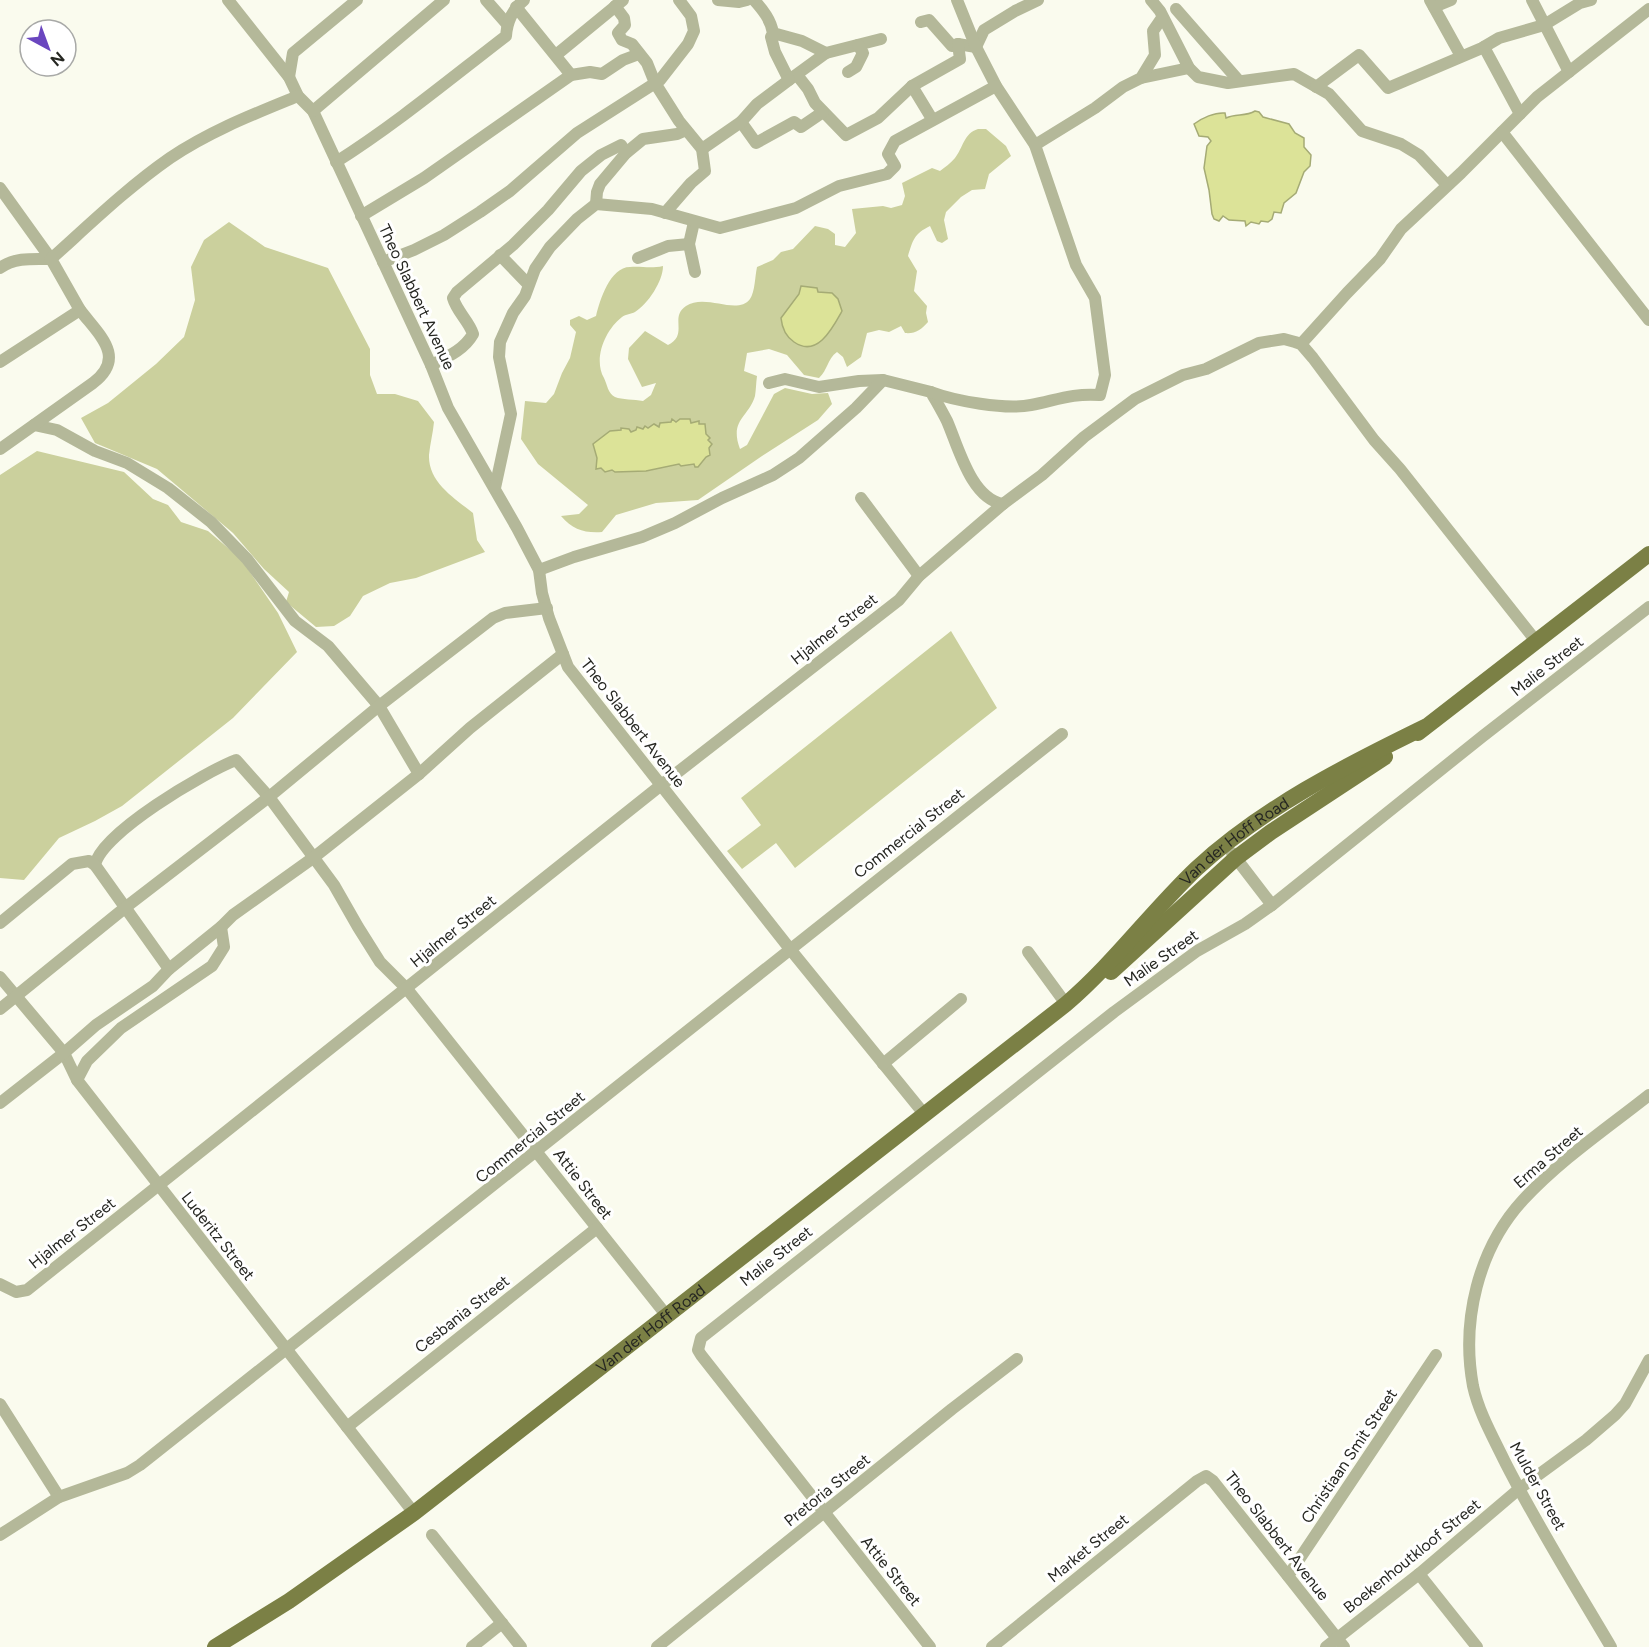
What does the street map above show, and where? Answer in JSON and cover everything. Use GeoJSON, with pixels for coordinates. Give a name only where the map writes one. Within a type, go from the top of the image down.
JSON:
{"type":"FeatureCollection","features":[{"type":"Feature","properties":{"kind":"main road","name":"Van der Hoff Road"},"geometry":{"type":"LineString","coordinates":[[215,1647],[289,1601],[414,1513],[1135,952],[1236,858],[1271,832],[1354,779],[1425,727],[1649,554]]}},
{"type":"Feature","properties":{"kind":"main road","name":"Van der Hoff Road"},"geometry":{"type":"LineString","coordinates":[[1071,1000],[1167,898],[1225,844],[1290,799],[1381,748],[1425,727]]}},
{"type":"Feature","properties":{"kind":"street","name":"Theo Slabbert Avenue"},"geometry":{"type":"LineString","coordinates":[[228,0],[289,77],[298,96],[313,111],[431,365],[448,408],[539,570],[547,608],[568,667],[660,786],[925,1115]]}},
{"type":"Feature","properties":{"kind":"street"},"geometry":{"type":"LineString","coordinates":[[289,77],[293,53],[357,0]]}},
{"type":"Feature","properties":{"kind":"street"},"geometry":{"type":"LineString","coordinates":[[313,111],[444,0]]}},
{"type":"Feature","properties":{"kind":"street"},"geometry":{"type":"LineString","coordinates":[[486,0],[507,24]]}},
{"type":"Feature","properties":{"kind":"street"},"geometry":{"type":"LineString","coordinates":[[383,262],[424,245],[480,212],[510,191],[577,133],[660,80],[688,44],[694,31],[691,16],[679,0]]}},
{"type":"Feature","properties":{"kind":"street"},"geometry":{"type":"LineString","coordinates":[[718,0],[739,2],[754,0],[767,17],[774,33]]}},
{"type":"Feature","properties":{"kind":"street"},"geometry":{"type":"LineString","coordinates":[[769,383],[785,379],[819,387],[883,380],[949,399],[1018,406],[1029,406],[1078,394],[1100,396],[1105,375],[1095,298],[1076,266],[1035,145],[996,86],[976,47],[958,0]]}},
{"type":"Feature","properties":{"kind":"street"},"geometry":{"type":"LineString","coordinates":[[976,47],[984,30],[1038,0]]}},
{"type":"Feature","properties":{"kind":"street"},"geometry":{"type":"LineString","coordinates":[[1151,0],[1161,14],[1189,68],[1202,79],[1228,83],[1262,80],[1291,74],[1298,76],[1329,94],[1362,131],[1401,144],[1419,155],[1447,185]]}},
{"type":"Feature","properties":{"kind":"street"},"geometry":{"type":"LineString","coordinates":[[1141,78],[1155,55],[1153,31],[1161,14],[1176,9],[1186,0]]}},
{"type":"Feature","properties":{"kind":"street"},"geometry":{"type":"LineString","coordinates":[[1451,0],[1432,3],[1461,56]]}},
{"type":"Feature","properties":{"kind":"street"},"geometry":{"type":"LineString","coordinates":[[1532,0],[1569,72]]}},
{"type":"Feature","properties":{"kind":"street"},"geometry":{"type":"LineString","coordinates":[[1316,87],[1359,55],[1388,88],[1484,47],[1499,38],[1544,25],[1580,3],[1592,0]]}},
{"type":"Feature","properties":{"kind":"street"},"geometry":{"type":"LineString","coordinates":[[336,162],[439,90],[506,36],[507,24],[520,3],[571,75]]}},
{"type":"Feature","properties":{"kind":"street"},"geometry":{"type":"LineString","coordinates":[[556,55],[619,3],[625,25],[618,33],[622,40],[632,44],[646,63],[655,83],[686,130],[702,149],[705,171],[691,183],[665,213]]}},
{"type":"Feature","properties":{"kind":"street"},"geometry":{"type":"LineString","coordinates":[[1176,9],[1239,81]]}},
{"type":"Feature","properties":{"kind":"street"},"geometry":{"type":"LineString","coordinates":[[1536,641],[1374,440],[1301,344],[1380,259],[1401,229],[1536,97],[1649,9]]}},
{"type":"Feature","properties":{"kind":"street"},"geometry":{"type":"LineString","coordinates":[[921,22],[929,20],[952,46],[958,44],[976,47]]}},
{"type":"Feature","properties":{"kind":"street"},"geometry":{"type":"LineString","coordinates":[[774,33],[802,41],[826,53]]}},
{"type":"Feature","properties":{"kind":"street"},"geometry":{"type":"LineString","coordinates":[[774,33],[771,37],[775,52],[793,77],[808,89],[815,103],[846,135],[878,118],[912,86],[960,59],[958,44]]}},
{"type":"Feature","properties":{"kind":"street"},"geometry":{"type":"LineString","coordinates":[[702,149],[741,122],[757,104],[826,53],[881,39]]}},
{"type":"Feature","properties":{"kind":"street"},"geometry":{"type":"LineString","coordinates":[[848,72],[856,67],[863,53],[858,45]]}},
{"type":"Feature","properties":{"kind":"street"},"geometry":{"type":"LineString","coordinates":[[1484,47],[1520,114]]}},
{"type":"Feature","properties":{"kind":"street"},"geometry":{"type":"LineString","coordinates":[[361,216],[424,178],[571,75],[590,72],[602,74],[623,60],[639,54]]}},
{"type":"Feature","properties":{"kind":"street"},"geometry":{"type":"LineString","coordinates":[[1035,145],[1095,108],[1123,87],[1141,78],[1189,68]]}},
{"type":"Feature","properties":{"kind":"street"},"geometry":{"type":"LineString","coordinates":[[912,86],[932,119]]}},
{"type":"Feature","properties":{"kind":"street"},"geometry":{"type":"LineString","coordinates":[[596,204],[651,209],[720,228],[796,208],[839,186],[887,174],[895,166],[888,154],[895,141],[996,86]]}},
{"type":"Feature","properties":{"kind":"street"},"geometry":{"type":"LineString","coordinates":[[0,268],[22,260],[51,259],[118,198],[171,158],[215,132],[298,96]]}},
{"type":"Feature","properties":{"kind":"street"},"geometry":{"type":"LineString","coordinates":[[741,122],[756,143],[794,122],[801,127],[823,112]]}},
{"type":"Feature","properties":{"kind":"street"},"geometry":{"type":"LineString","coordinates":[[495,488],[511,414],[499,357],[500,345],[513,313],[525,296],[535,269],[556,238],[596,204],[600,184],[626,153],[645,137],[673,135],[686,130]]}},
{"type":"Feature","properties":{"kind":"street"},"geometry":{"type":"LineString","coordinates":[[1502,132],[1649,320]]}},
{"type":"Feature","properties":{"kind":"street"},"geometry":{"type":"LineString","coordinates":[[431,365],[448,357],[468,343],[473,334],[455,307],[453,298],[471,278],[513,245],[548,210],[581,171],[601,154],[621,145],[626,153]]}},
{"type":"Feature","properties":{"kind":"street"},"geometry":{"type":"LineString","coordinates":[[0,449],[93,383],[106,371],[110,354],[108,346],[80,310],[51,259],[1,193]]}},
{"type":"Feature","properties":{"kind":"street"},"geometry":{"type":"LineString","coordinates":[[694,222],[689,244],[695,272]]}},
{"type":"Feature","properties":{"kind":"street"},"geometry":{"type":"LineString","coordinates":[[638,258],[668,246],[689,244]]}},
{"type":"Feature","properties":{"kind":"street"},"geometry":{"type":"LineString","coordinates":[[500,255],[528,284]]}},
{"type":"Feature","properties":{"kind":"street"},"geometry":{"type":"LineString","coordinates":[[0,362],[80,310]]}},
{"type":"Feature","properties":{"kind":"street","name":"Hjalmer Street"},"geometry":{"type":"LineString","coordinates":[[0,1284],[16,1293],[27,1290],[660,786],[899,600],[919,576],[1003,504],[1041,475],[1084,437],[1135,399],[1183,375],[1206,369],[1259,343],[1284,339],[1301,344]]}},
{"type":"Feature","properties":{"kind":"street"},"geometry":{"type":"LineString","coordinates":[[539,570],[642,537],[773,475],[799,458],[856,408],[883,380]]}},
{"type":"Feature","properties":{"kind":"street"},"geometry":{"type":"LineString","coordinates":[[930,392],[945,418],[970,476],[984,495],[996,503],[1003,504]]}},
{"type":"Feature","properties":{"kind":"street"},"geometry":{"type":"LineString","coordinates":[[34,425],[57,430],[95,451],[127,463],[168,488],[211,522],[247,559],[295,621],[328,646],[379,706],[420,774]]}},
{"type":"Feature","properties":{"kind":"street"},"geometry":{"type":"LineString","coordinates":[[861,498],[919,576]]}},
{"type":"Feature","properties":{"kind":"street","name":"Malie Street"},"geometry":{"type":"LineString","coordinates":[[699,1344],[706,1332],[1114,1012],[1197,951],[1245,924],[1272,905],[1649,607]]}},
{"type":"Feature","properties":{"kind":"street"},"geometry":{"type":"LineString","coordinates":[[0,1009],[379,706],[493,618],[505,613],[547,608]]}},
{"type":"Feature","properties":{"kind":"street"},"geometry":{"type":"LineString","coordinates":[[0,1103],[96,1025],[153,986],[169,969],[233,915],[313,858],[420,774],[470,728],[563,654]]}},
{"type":"Feature","properties":{"kind":"street","name":"Commercial Street"},"geometry":{"type":"LineString","coordinates":[[0,1535],[59,1497],[127,1473],[140,1465],[1062,734]]}},
{"type":"Feature","properties":{"kind":"street","name":"Attie Street"},"geometry":{"type":"LineString","coordinates":[[95,865],[96,858],[156,804],[215,768],[236,760],[268,797],[344,900],[380,962],[407,989],[667,1316]]}},
{"type":"Feature","properties":{"kind":"street"},"geometry":{"type":"LineString","coordinates":[[1225,844],[1272,905]]}},
{"type":"Feature","properties":{"kind":"street"},"geometry":{"type":"LineString","coordinates":[[0,922],[72,864],[88,861],[95,865],[169,969]]}},
{"type":"Feature","properties":{"kind":"street"},"geometry":{"type":"LineString","coordinates":[[77,1080],[87,1061],[121,1028],[212,966],[224,946],[221,927]]}},
{"type":"Feature","properties":{"kind":"street"},"geometry":{"type":"LineString","coordinates":[[1028,952],[1071,1000]]}},
{"type":"Feature","properties":{"kind":"street","name":"Luderitz Street"},"geometry":{"type":"LineString","coordinates":[[0,977],[64,1053],[77,1080],[414,1513]]}},
{"type":"Feature","properties":{"kind":"street"},"geometry":{"type":"LineString","coordinates":[[145,1013],[153,986]]}},
{"type":"Feature","properties":{"kind":"street"},"geometry":{"type":"LineString","coordinates":[[883,1064],[961,999]]}},
{"type":"Feature","properties":{"kind":"street","name":"Erma Street"},"geometry":{"type":"LineString","coordinates":[[1469,1329],[1475,1293],[1484,1266],[1492,1247],[1511,1215],[1557,1167],[1649,1095]]}},
{"type":"Feature","properties":{"kind":"street","name":"Cesbania Street"},"geometry":{"type":"LineString","coordinates":[[347,1427],[597,1228]]}},
{"type":"Feature","properties":{"kind":"street","name":"Mulder Street"},"geometry":{"type":"LineString","coordinates":[[1469,1329],[1473,1387],[1482,1415],[1519,1489],[1611,1647]]}},
{"type":"Feature","properties":{"kind":"street","name":"Attie Street"},"geometry":{"type":"LineString","coordinates":[[699,1344],[700,1355],[930,1647]]}},
{"type":"Feature","properties":{"kind":"street","name":"Christiaan Smit Street"},"geometry":{"type":"LineString","coordinates":[[1288,1576],[1436,1354]]}},
{"type":"Feature","properties":{"kind":"street","name":"Pretoria Street"},"geometry":{"type":"LineString","coordinates":[[657,1647],[1017,1359]]}},
{"type":"Feature","properties":{"kind":"street","name":"Boekenhoutkloof Street"},"geometry":{"type":"LineString","coordinates":[[1326,1647],[1340,1643],[1519,1489],[1586,1440],[1615,1415],[1625,1404],[1649,1360]]}},
{"type":"Feature","properties":{"kind":"street"},"geometry":{"type":"LineString","coordinates":[[0,1404],[59,1497]]}},
{"type":"Feature","properties":{"kind":"street","name":"Theo Slabbert Avenue"},"geometry":{"type":"LineString","coordinates":[[1206,1476],[1213,1481],[1340,1643]]}},
{"type":"Feature","properties":{"kind":"street","name":"Market Street"},"geometry":{"type":"LineString","coordinates":[[992,1647],[1206,1476]]}},
{"type":"Feature","properties":{"kind":"street"},"geometry":{"type":"LineString","coordinates":[[432,1535],[521,1647]]}},
{"type":"Feature","properties":{"kind":"street"},"geometry":{"type":"LineString","coordinates":[[1419,1574],[1477,1647]]}},
{"type":"Feature","properties":{"kind":"street"},"geometry":{"type":"LineString","coordinates":[[472,1647],[502,1623]]}},
{"type":"Feature","properties":{"kind":"shaded area"},"geometry":{"type":"Polygon","coordinates":[[[1255,111],[1263,117],[1289,124],[1295,133],[1304,138],[1304,147],[1311,155],[1310,166],[1304,172],[1296,193],[1284,203],[1281,213],[1274,212],[1272,219],[1268,222],[1261,221],[1259,224],[1251,222],[1246,226],[1245,221],[1229,220],[1223,216],[1219,221],[1214,219],[1212,214],[1204,168],[1207,146],[1211,141],[1208,137],[1199,136],[1194,124],[1217,113],[1225,113],[1226,118],[1255,111]]]}},
{"type":"Feature","properties":{"kind":"shaded area"},"geometry":{"type":"Polygon","coordinates":[[[978,129],[986,129],[1006,146],[1011,156],[989,174],[985,189],[972,190],[946,212],[944,220],[948,239],[942,243],[937,241],[930,226],[917,235],[913,242],[908,256],[917,271],[914,291],[927,306],[928,322],[923,327],[912,333],[905,333],[901,326],[889,332],[879,330],[867,333],[861,357],[847,367],[843,357],[837,352],[819,378],[804,375],[787,355],[769,349],[747,353],[744,371],[757,376],[755,396],[738,425],[737,439],[740,449],[747,445],[774,394],[785,388],[812,394],[828,393],[832,404],[818,420],[698,500],[656,503],[616,515],[602,532],[579,530],[561,516],[579,514],[588,505],[538,464],[521,439],[525,401],[546,403],[554,394],[570,358],[576,332],[570,325],[570,320],[579,316],[587,320],[596,316],[607,286],[617,272],[630,267],[663,266],[658,285],[650,298],[635,312],[624,316],[610,329],[600,354],[601,370],[611,394],[618,398],[643,401],[651,395],[656,383],[642,387],[628,359],[629,348],[645,331],[668,345],[677,336],[679,315],[686,306],[703,302],[744,304],[752,296],[757,267],[773,260],[781,252],[793,249],[815,226],[828,229],[835,234],[835,245],[845,247],[856,233],[852,209],[883,206],[891,208],[902,205],[905,196],[902,183],[932,168],[940,171],[955,158],[970,134],[978,129]]]}},
{"type":"Feature","properties":{"kind":"shaded area"},"geometry":{"type":"Polygon","coordinates":[[[229,222],[265,247],[328,268],[370,349],[370,375],[377,394],[395,394],[418,401],[434,422],[429,455],[433,473],[450,495],[473,513],[477,540],[485,552],[416,578],[390,583],[363,596],[350,616],[334,626],[316,627],[286,602],[289,592],[264,569],[233,533],[157,469],[95,443],[81,418],[108,403],[156,364],[184,337],[195,300],[191,267],[204,240],[229,222]]]}},
{"type":"Feature","properties":{"kind":"shaded area"},"geometry":{"type":"Polygon","coordinates":[[[801,286],[817,288],[818,292],[832,293],[838,299],[842,311],[834,326],[823,339],[810,346],[802,346],[791,340],[784,332],[781,322],[781,318],[799,294],[801,286]]]}},
{"type":"Feature","properties":{"kind":"shaded area"},"geometry":{"type":"Polygon","coordinates":[[[672,419],[676,422],[680,419],[690,419],[691,423],[699,421],[699,424],[705,424],[706,434],[710,438],[708,440],[712,444],[709,448],[710,455],[698,467],[694,464],[681,466],[679,464],[646,471],[615,472],[596,469],[597,458],[593,444],[610,431],[621,430],[621,428],[629,429],[631,432],[637,427],[643,429],[645,426],[648,428],[654,424],[659,427],[660,423],[671,422],[672,419]]]}},
{"type":"Feature","properties":{"kind":"shaded area"},"geometry":{"type":"Polygon","coordinates":[[[37,451],[124,472],[153,499],[168,505],[181,522],[208,531],[241,559],[278,613],[297,652],[233,718],[122,806],[59,838],[24,880],[0,878],[0,475],[37,451]]]}},
{"type":"Feature","properties":{"kind":"shaded area"},"geometry":{"type":"Polygon","coordinates":[[[951,631],[997,708],[795,868],[776,843],[742,869],[727,851],[761,825],[741,798],[951,631]]]}}]}
